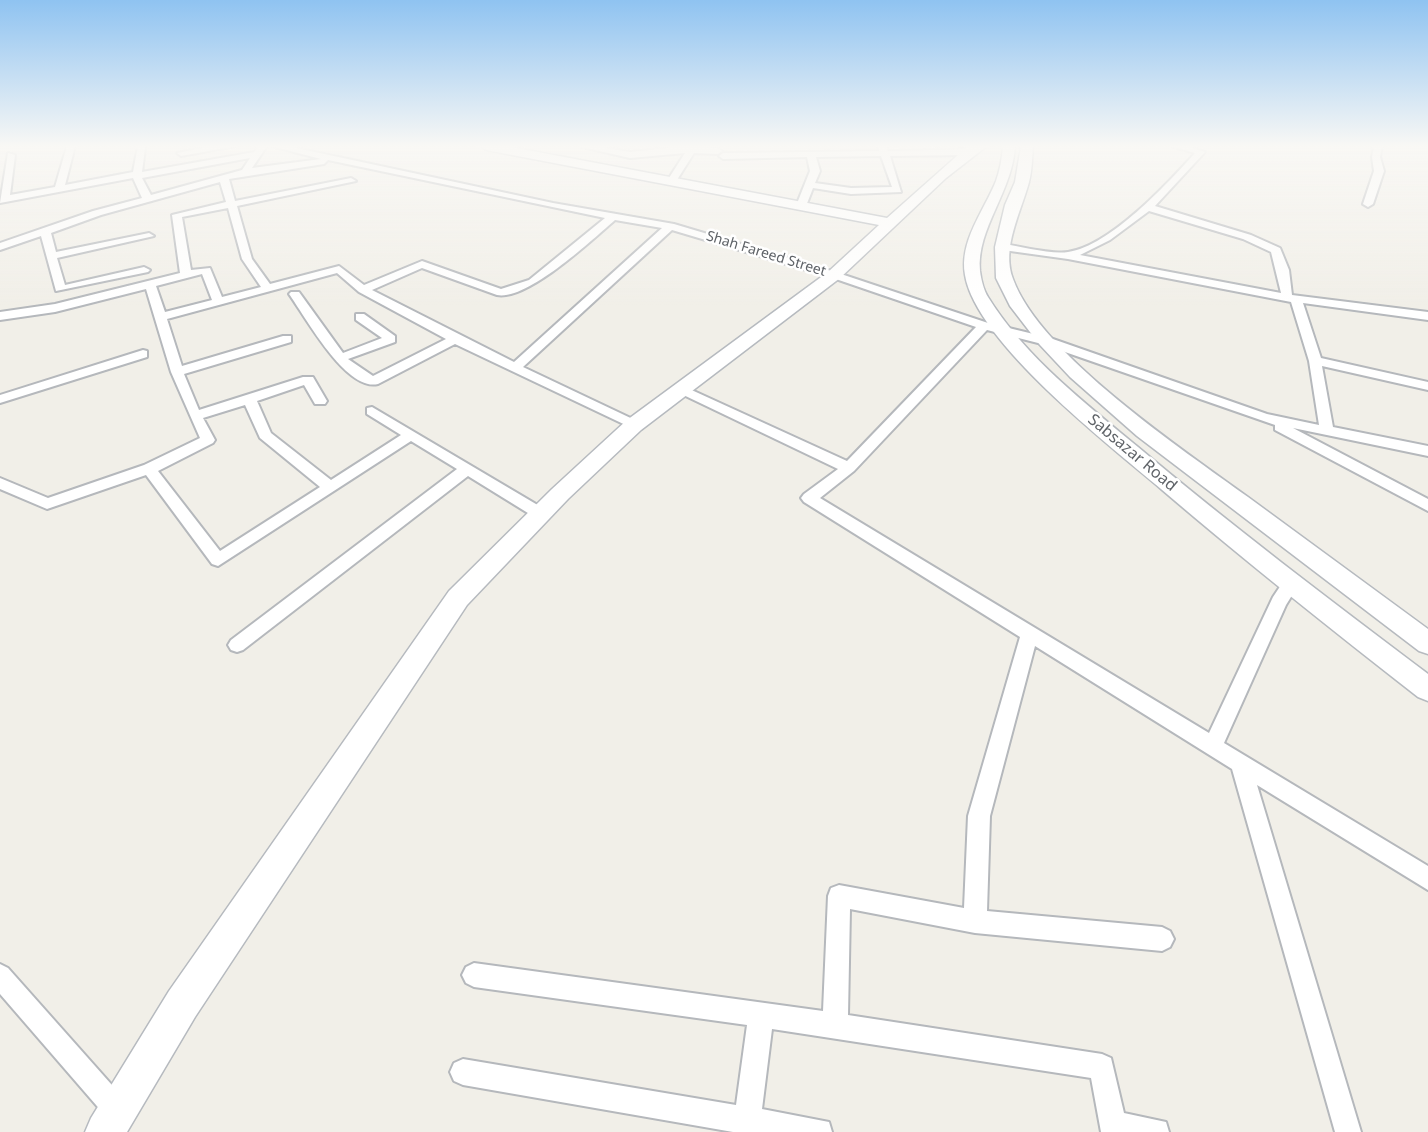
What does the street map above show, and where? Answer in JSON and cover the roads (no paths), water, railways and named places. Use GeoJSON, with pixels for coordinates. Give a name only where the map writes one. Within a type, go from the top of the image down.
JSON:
{"type":"FeatureCollection","features":[{"type":"Feature","properties":{"kind":"street"},"geometry":{"type":"LineString","coordinates":[[0,248],[144,199]]}},
{"type":"Feature","properties":{"kind":"street"},"geometry":{"type":"LineString","coordinates":[[230,199],[247,259],[268,289]]}},
{"type":"Feature","properties":{"kind":"street"},"geometry":{"type":"LineString","coordinates":[[186,276],[177,215],[258,199]]}},
{"type":"Feature","properties":{"kind":"street","name":"Shah Fareed Street"},"geometry":{"type":"LineString","coordinates":[[522,199],[611,218],[670,226],[834,275],[993,329],[1046,341],[1264,418]]}},
{"type":"Feature","properties":{"kind":"street"},"geometry":{"type":"LineString","coordinates":[[762,199],[891,223]]}},
{"type":"Feature","properties":{"kind":"street"},"geometry":{"type":"LineString","coordinates":[[801,206],[804,199]]}},
{"type":"Feature","properties":{"kind":"street"},"geometry":{"type":"LineString","coordinates":[[0,976],[112,1122],[182,1004],[458,598],[634,425],[834,275],[918,199]]}},
{"type":"Feature","properties":{"kind":"street","name":"Sabsazar Road"},"geometry":{"type":"LineString","coordinates":[[993,199],[979,229],[970,261],[977,294],[993,329],[1054,387],[1288,588],[1428,689]]}},
{"type":"Feature","properties":{"kind":"street","name":"Sabsazar Road"},"geometry":{"type":"LineString","coordinates":[[1015,199],[1003,247],[1004,278],[1019,306],[1046,341],[1077,374],[1144,431],[1428,643]]}},
{"type":"Feature","properties":{"kind":"street"},"geometry":{"type":"LineString","coordinates":[[1068,256],[1113,235],[1156,199]]}},
{"type":"Feature","properties":{"kind":"street"},"geometry":{"type":"LineString","coordinates":[[1368,204],[1370,199]]}},
{"type":"Feature","properties":{"kind":"street"},"geometry":{"type":"LineString","coordinates":[[1148,207],[1227,231],[1276,250],[1315,361],[1327,431]]}},
{"type":"Feature","properties":{"kind":"street"},"geometry":{"type":"LineString","coordinates":[[363,290],[422,264],[501,293],[533,282],[611,218]]}},
{"type":"Feature","properties":{"kind":"street"},"geometry":{"type":"LineString","coordinates":[[515,368],[670,226]]}},
{"type":"Feature","properties":{"kind":"street"},"geometry":{"type":"LineString","coordinates":[[45,231],[60,289],[144,270]]}},
{"type":"Feature","properties":{"kind":"street"},"geometry":{"type":"LineString","coordinates":[[52,256],[149,236]]}},
{"type":"Feature","properties":{"kind":"street"},"geometry":{"type":"LineString","coordinates":[[1003,247],[1068,256],[1292,298],[1428,316]]}},
{"type":"Feature","properties":{"kind":"street"},"geometry":{"type":"LineString","coordinates":[[160,317],[339,269],[363,290],[456,339],[634,425]]}},
{"type":"Feature","properties":{"kind":"street"},"geometry":{"type":"LineString","coordinates":[[0,316],[55,308],[206,270],[218,301]]}},
{"type":"Feature","properties":{"kind":"street"},"geometry":{"type":"LineString","coordinates":[[0,483],[47,504],[149,469],[208,440],[195,416],[177,372],[150,284]]}},
{"type":"Feature","properties":{"kind":"street"},"geometry":{"type":"LineString","coordinates":[[295,294],[346,366],[373,381],[456,339]]}},
{"type":"Feature","properties":{"kind":"street"},"geometry":{"type":"LineString","coordinates":[[340,358],[391,339],[360,316]]}},
{"type":"Feature","properties":{"kind":"street"},"geometry":{"type":"LineString","coordinates":[[993,329],[849,468],[809,498],[1428,879]]}},
{"type":"Feature","properties":{"kind":"street"},"geometry":{"type":"LineString","coordinates":[[177,372],[287,339]]}},
{"type":"Feature","properties":{"kind":"street"},"geometry":{"type":"LineString","coordinates":[[0,399],[143,354]]}},
{"type":"Feature","properties":{"kind":"street"},"geometry":{"type":"LineString","coordinates":[[1315,361],[1428,386]]}},
{"type":"Feature","properties":{"kind":"street"},"geometry":{"type":"LineString","coordinates":[[195,416],[308,380],[320,401]]}},
{"type":"Feature","properties":{"kind":"street"},"geometry":{"type":"LineString","coordinates":[[680,390],[849,468]]}},
{"type":"Feature","properties":{"kind":"street"},"geometry":{"type":"LineString","coordinates":[[249,399],[265,435],[330,487]]}},
{"type":"Feature","properties":{"kind":"street"},"geometry":{"type":"LineString","coordinates":[[372,411],[541,514]]}},
{"type":"Feature","properties":{"kind":"street"},"geometry":{"type":"LineString","coordinates":[[1264,418],[1428,451]]}},
{"type":"Feature","properties":{"kind":"street"},"geometry":{"type":"LineString","coordinates":[[1264,418],[1428,506]]}},
{"type":"Feature","properties":{"kind":"street"},"geometry":{"type":"LineString","coordinates":[[149,469],[218,560],[411,435]]}},
{"type":"Feature","properties":{"kind":"street"},"geometry":{"type":"LineString","coordinates":[[237,645],[466,469]]}},
{"type":"Feature","properties":{"kind":"street"},"geometry":{"type":"LineString","coordinates":[[1213,746],[1288,588],[1428,703]]}},
{"type":"Feature","properties":{"kind":"street"},"geometry":{"type":"LineString","coordinates":[[975,921],[979,816],[1030,633]]}},
{"type":"Feature","properties":{"kind":"street"},"geometry":{"type":"LineString","coordinates":[[1240,762],[1347,1132]]}},
{"type":"Feature","properties":{"kind":"street"},"geometry":{"type":"LineString","coordinates":[[834,1024],[839,896],[975,921],[1162,939]]}},
{"type":"Feature","properties":{"kind":"street"},"geometry":{"type":"LineString","coordinates":[[474,975],[834,1024],[1102,1067],[1113,1129],[1156,1132]]}},
{"type":"Feature","properties":{"kind":"street"},"geometry":{"type":"LineString","coordinates":[[747,1125],[760,1014]]}},
{"type":"Feature","properties":{"kind":"street"},"geometry":{"type":"LineString","coordinates":[[463,1072],[747,1125],[819,1132]]}}]}
